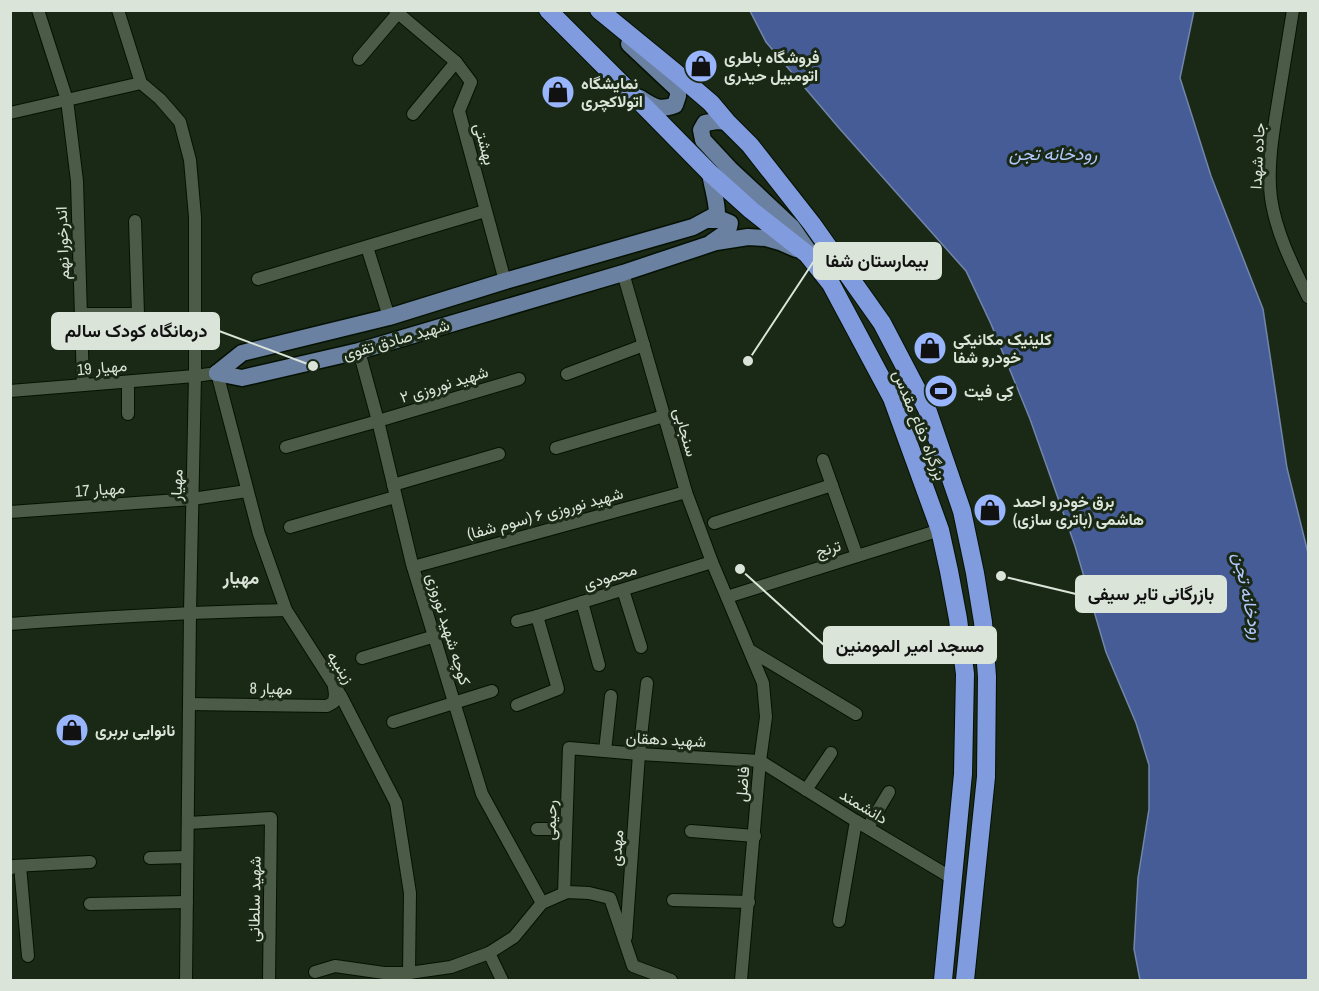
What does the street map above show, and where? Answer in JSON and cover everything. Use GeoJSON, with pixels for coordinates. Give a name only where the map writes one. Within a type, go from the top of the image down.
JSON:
{"type":"FeatureCollection","features":[{"type":"Feature","properties":{"kind":"highway","name":"بزرگراه دفاع مقدس"},"geometry":{"type":"LineString","coordinates":[[548,10],[710,173],[751,210],[807,254],[831,284],[892,398],[940,531],[958,620],[965,674],[964,754],[944,981]]}},
{"type":"Feature","properties":{"kind":"highway","name":"بزرگراه دفاع مقدس"},"geometry":{"type":"LineString","coordinates":[[599,10],[711,104],[750,145],[813,224],[882,322],[927,409],[962,511],[983,622],[987,677],[986,777],[965,981]]}},
{"type":"Feature","properties":{"kind":"main road"},"geometry":{"type":"LineString","coordinates":[[593,10],[678,90],[678,96],[675,105],[665,109],[656,108],[629,91]]}},
{"type":"Feature","properties":{"kind":"main road"},"geometry":{"type":"LineString","coordinates":[[727,123],[717,121],[705,123],[700,130],[703,140],[730,169],[792,227],[831,284]]}},
{"type":"Feature","properties":{"kind":"main road"},"geometry":{"type":"LineString","coordinates":[[707,220],[717,214],[717,203],[712,190],[710,173]]}},
{"type":"Feature","properties":{"kind":"main road"},"geometry":{"type":"LineString","coordinates":[[707,220],[723,220],[730,223],[728,231],[709,244]]}},
{"type":"Feature","properties":{"kind":"main road","name":"شهید صادق تقوی"},"geometry":{"type":"LineString","coordinates":[[217,373],[242,353],[389,316],[693,227],[707,220]]}},
{"type":"Feature","properties":{"kind":"main road","name":"شهید صادق تقوی"},"geometry":{"type":"LineString","coordinates":[[217,373],[242,378],[358,351],[623,273],[709,244],[748,237],[766,238],[807,254]]}},
{"type":"Feature","properties":{"kind":"street","name":"اندرخورا نهم"},"geometry":{"type":"LineString","coordinates":[[38,10],[67,100],[77,181],[83,385]]}},
{"type":"Feature","properties":{"kind":"street"},"geometry":{"type":"LineString","coordinates":[[10,113],[141,83],[118,10]]}},
{"type":"Feature","properties":{"kind":"street","name":"جاده شهدا"},"geometry":{"type":"LineString","coordinates":[[1293,10],[1271,151],[1271,198],[1282,239],[1308,297]]}},
{"type":"Feature","properties":{"kind":"street"},"geometry":{"type":"LineString","coordinates":[[358,59],[398,11]]}},
{"type":"Feature","properties":{"kind":"street","name":"بهشتی"},"geometry":{"type":"LineString","coordinates":[[398,11],[456,62],[471,82],[459,111],[505,281]]}},
{"type":"Feature","properties":{"kind":"street"},"geometry":{"type":"LineString","coordinates":[[413,114],[456,62]]}},
{"type":"Feature","properties":{"kind":"street","name":"مهیار"},"geometry":{"type":"LineString","coordinates":[[141,83],[160,99],[180,122],[190,160],[195,217],[195,376],[186,981]]}},
{"type":"Feature","properties":{"kind":"street"},"geometry":{"type":"LineString","coordinates":[[258,279],[485,211]]}},
{"type":"Feature","properties":{"kind":"street"},"geometry":{"type":"LineString","coordinates":[[81,314],[138,314],[135,221]]}},
{"type":"Feature","properties":{"kind":"street"},"geometry":{"type":"LineString","coordinates":[[367,247],[389,316]]}},
{"type":"Feature","properties":{"kind":"street","name":"سنجابی"},"geometry":{"type":"LineString","coordinates":[[623,273],[686,492],[727,597]]}},
{"type":"Feature","properties":{"kind":"street"},"geometry":{"type":"LineString","coordinates":[[567,374],[644,345]]}},
{"type":"Feature","properties":{"kind":"street","name":"کوچه شهید نوروزی"},"geometry":{"type":"LineString","coordinates":[[358,351],[378,421],[413,567],[482,794],[542,903]]}},
{"type":"Feature","properties":{"kind":"street","name":"مهیار 19"},"geometry":{"type":"LineString","coordinates":[[10,391],[217,373]]}},
{"type":"Feature","properties":{"kind":"street","name":"زینبیه"},"geometry":{"type":"LineString","coordinates":[[217,373],[259,534],[286,610],[333,684],[396,803],[410,893],[406,977]]}},
{"type":"Feature","properties":{"kind":"street","name":"شهید نوروزی ۲"},"geometry":{"type":"LineString","coordinates":[[286,447],[519,379]]}},
{"type":"Feature","properties":{"kind":"street"},"geometry":{"type":"LineString","coordinates":[[128,382],[128,414]]}},
{"type":"Feature","properties":{"kind":"street"},"geometry":{"type":"LineString","coordinates":[[556,448],[664,416]]}},
{"type":"Feature","properties":{"kind":"street"},"geometry":{"type":"LineString","coordinates":[[290,527],[499,454]]}},
{"type":"Feature","properties":{"kind":"street"},"geometry":{"type":"LineString","coordinates":[[823,460],[857,556]]}},
{"type":"Feature","properties":{"kind":"street"},"geometry":{"type":"LineString","coordinates":[[714,523],[832,485]]}},
{"type":"Feature","properties":{"kind":"street","name":"مهیار 17"},"geometry":{"type":"LineString","coordinates":[[10,512],[192,499],[247,491]]}},
{"type":"Feature","properties":{"kind":"street","name":"شهید نوروزی ۶ (سوم شفا)"},"geometry":{"type":"LineString","coordinates":[[413,567],[686,492]]}},
{"type":"Feature","properties":{"kind":"street","name":"ترنج"},"geometry":{"type":"LineString","coordinates":[[727,597],[940,531]]}},
{"type":"Feature","properties":{"kind":"street","name":"محمودی"},"geometry":{"type":"LineString","coordinates":[[518,621],[712,562]]}},
{"type":"Feature","properties":{"kind":"street"},"geometry":{"type":"LineString","coordinates":[[623,590],[641,647]]}},
{"type":"Feature","properties":{"kind":"street","name":"فاضل"},"geometry":{"type":"LineString","coordinates":[[727,597],[764,683],[766,717],[760,760],[741,981]]}},
{"type":"Feature","properties":{"kind":"street"},"geometry":{"type":"LineString","coordinates":[[582,602],[599,665]]}},
{"type":"Feature","properties":{"kind":"street"},"geometry":{"type":"LineString","coordinates":[[10,624],[190,612],[286,610]]}},
{"type":"Feature","properties":{"kind":"street"},"geometry":{"type":"LineString","coordinates":[[517,705],[558,689],[537,616]]}},
{"type":"Feature","properties":{"kind":"street"},"geometry":{"type":"LineString","coordinates":[[363,658],[435,636]]}},
{"type":"Feature","properties":{"kind":"street"},"geometry":{"type":"LineString","coordinates":[[751,651],[856,714]]}},
{"type":"Feature","properties":{"kind":"street","name":"مهدی"},"geometry":{"type":"LineString","coordinates":[[626,944],[639,754],[647,683]]}},
{"type":"Feature","properties":{"kind":"street","name":"مهیار 8"},"geometry":{"type":"LineString","coordinates":[[189,704],[327,706],[334,702],[333,684]]}},
{"type":"Feature","properties":{"kind":"street"},"geometry":{"type":"LineString","coordinates":[[393,722],[492,691]]}},
{"type":"Feature","properties":{"kind":"street"},"geometry":{"type":"LineString","coordinates":[[605,751],[611,696]]}},
{"type":"Feature","properties":{"kind":"street","name":"شهید دهقان"},"geometry":{"type":"LineString","coordinates":[[569,748],[760,760]]}},
{"type":"Feature","properties":{"kind":"street","name":"رحیمی"},"geometry":{"type":"LineString","coordinates":[[564,893],[569,748]]}},
{"type":"Feature","properties":{"kind":"street"},"geometry":{"type":"LineString","coordinates":[[806,790],[831,753]]}},
{"type":"Feature","properties":{"kind":"street","name":"دانشمند"},"geometry":{"type":"LineString","coordinates":[[760,760],[952,878]]}},
{"type":"Feature","properties":{"kind":"street"},"geometry":{"type":"LineString","coordinates":[[868,827],[889,792]]}},
{"type":"Feature","properties":{"kind":"street","name":"شهید سلطانی"},"geometry":{"type":"LineString","coordinates":[[188,823],[271,818],[269,981]]}},
{"type":"Feature","properties":{"kind":"street"},"geometry":{"type":"LineString","coordinates":[[839,921],[856,821]]}},
{"type":"Feature","properties":{"kind":"street"},"geometry":{"type":"LineString","coordinates":[[537,829],[566,829]]}},
{"type":"Feature","properties":{"kind":"street"},"geometry":{"type":"LineString","coordinates":[[691,831],[755,836]]}},
{"type":"Feature","properties":{"kind":"street"},"geometry":{"type":"LineString","coordinates":[[150,858],[187,857]]}},
{"type":"Feature","properties":{"kind":"street"},"geometry":{"type":"LineString","coordinates":[[28,956],[14,866],[90,862]]}},
{"type":"Feature","properties":{"kind":"street"},"geometry":{"type":"LineString","coordinates":[[315,972],[335,966],[406,977],[451,967],[489,953],[514,937],[542,903],[567,892],[589,893],[610,898],[633,966],[671,981]]}},
{"type":"Feature","properties":{"kind":"street"},"geometry":{"type":"LineString","coordinates":[[674,900],[748,902]]}},
{"type":"Feature","properties":{"kind":"street"},"geometry":{"type":"LineString","coordinates":[[90,904],[187,903]]}},
{"type":"Feature","properties":{"kind":"street"},"geometry":{"type":"LineString","coordinates":[[489,953],[502,981]]}},
{"type":"Feature","properties":{"kind":"water","name":"رودخانه تجن"},"geometry":{"type":"Polygon","coordinates":[[[750,11],[1194,11],[1180,78],[1211,176],[1263,309],[1287,468],[1308,553],[1308,980],[1140,980],[1134,949],[1138,878],[1149,809],[1149,765],[1136,723],[1106,652],[1075,546],[1030,419],[991,324],[966,271],[766,42],[750,11]]]}},
{"type":"Feature","properties":{"kind":"place","name":"فروشگاه باطری اتومبیل حیدری"},"geometry":{"type":"Point","coordinates":[701,66]}},
{"type":"Feature","properties":{"kind":"place","name":"نمایشگاه اتولاکچری"},"geometry":{"type":"Point","coordinates":[558,92]}},
{"type":"Feature","properties":{"kind":"place","name":"کلینیک مکانیکی خودرو شفا"},"geometry":{"type":"Point","coordinates":[930,348]}},
{"type":"Feature","properties":{"kind":"place","name":"بیمارستان شفا"},"geometry":{"type":"Point","coordinates":[748,361]}},
{"type":"Feature","properties":{"kind":"place","name":"درمانگاه کودک سالم"},"geometry":{"type":"Point","coordinates":[313,366]}},
{"type":"Feature","properties":{"kind":"place","name":"کِی فیت"},"geometry":{"type":"Point","coordinates":[941,391]}},
{"type":"Feature","properties":{"kind":"place","name":"برق خودرو احمد هاشمی (باتری سازی)"},"geometry":{"type":"Point","coordinates":[990,510]}},
{"type":"Feature","properties":{"kind":"place","name":"مسجد امیر المومنین"},"geometry":{"type":"Point","coordinates":[740,569]}},
{"type":"Feature","properties":{"kind":"place","name":"بازرگانی تایر سیفی"},"geometry":{"type":"Point","coordinates":[1001,576]}},
{"type":"Feature","properties":{"kind":"place","name":"نانوایی بربری"},"geometry":{"type":"Point","coordinates":[72,730]}},
{"type":"Feature","properties":{"kind":"district","name":"مهیار"},"geometry":{"type":"Point","coordinates":[241,578]}}]}
